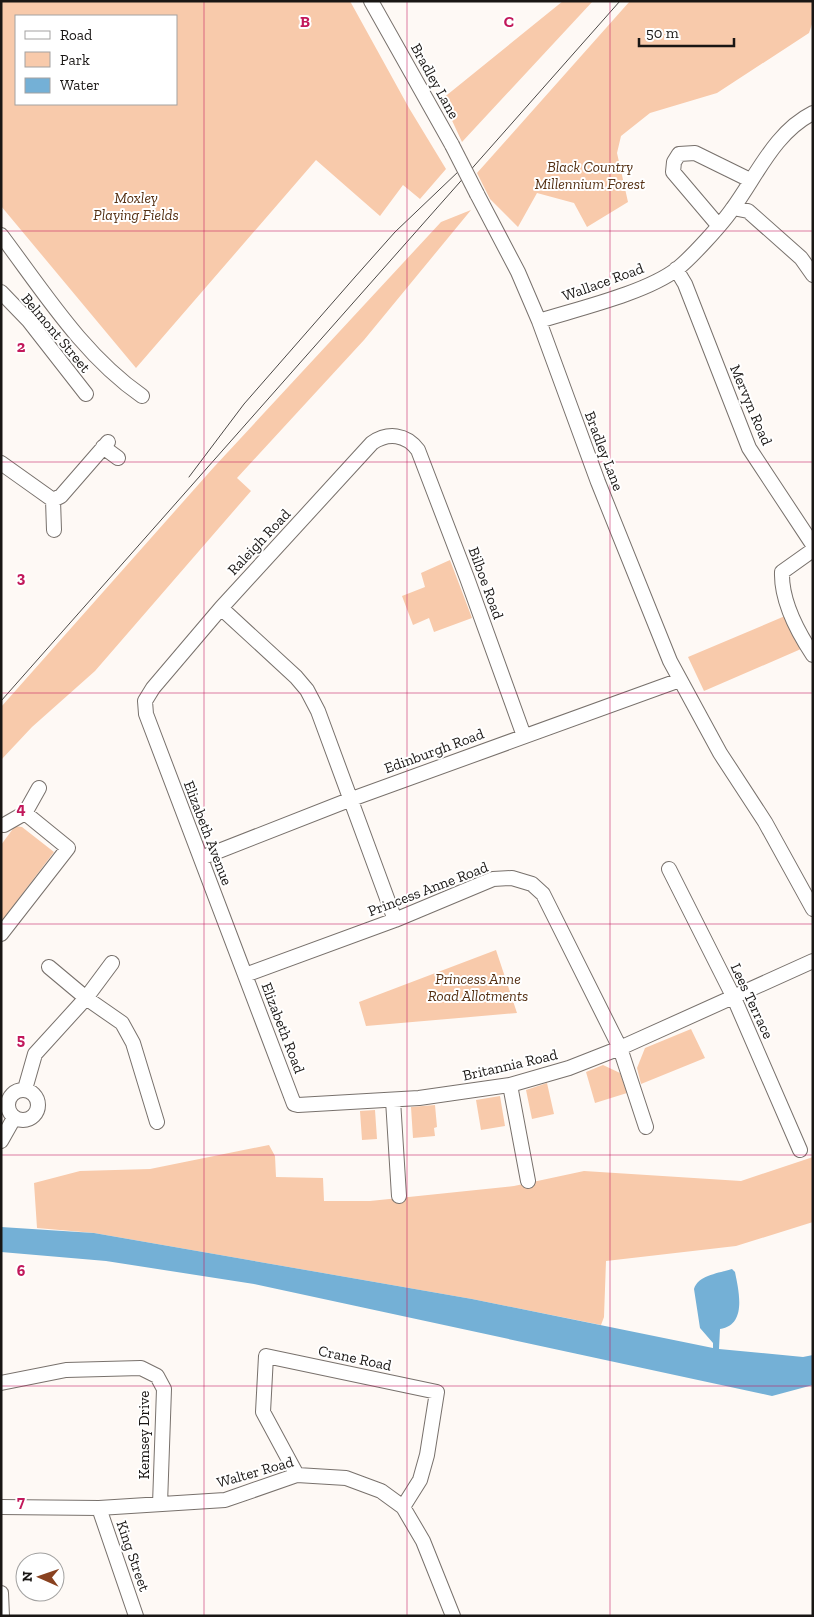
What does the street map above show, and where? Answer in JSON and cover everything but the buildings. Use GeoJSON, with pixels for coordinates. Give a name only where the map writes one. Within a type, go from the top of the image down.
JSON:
{"type":"FeatureCollection","features":[{"type":"Feature","properties":{"kind":"street","name":"Bradley Lane"},"geometry":{"type":"LineString","coordinates":[[371,1],[452,145],[518,272],[598,482],[680,680],[720,753],[765,822],[813,909]]}},
{"type":"Feature","properties":{"kind":"street","name":"Wallace Road"},"geometry":{"type":"LineString","coordinates":[[538,321],[638,289],[676,269],[733,208],[750,180],[786,132],[799,120],[813,113]]}},
{"type":"Feature","properties":{"kind":"street"},"geometry":{"type":"LineString","coordinates":[[718,225],[673,172],[674,162],[678,154],[695,153],[750,180]]}},
{"type":"Feature","properties":{"kind":"street"},"geometry":{"type":"LineString","coordinates":[[733,208],[748,211],[801,258],[813,275]]}},
{"type":"Feature","properties":{"kind":"street"},"geometry":{"type":"LineString","coordinates":[[1,235],[92,354],[118,379],[142,396]]}},
{"type":"Feature","properties":{"kind":"street","name":"Mervyn Road"},"geometry":{"type":"LineString","coordinates":[[676,269],[685,284],[749,448],[813,545]]}},
{"type":"Feature","properties":{"kind":"street","name":"Belmont Street"},"geometry":{"type":"LineString","coordinates":[[2,295],[28,321],[86,394]]}},
{"type":"Feature","properties":{"kind":"street","name":"Raleigh Road"},"geometry":{"type":"LineString","coordinates":[[146,701],[153,688],[221,608],[372,443],[380,438],[394,436],[403,437],[413,443]]}},
{"type":"Feature","properties":{"kind":"street","name":"Bilboe Road"},"geometry":{"type":"LineString","coordinates":[[413,443],[418,450],[467,578],[524,736]]}},
{"type":"Feature","properties":{"kind":"street"},"geometry":{"type":"LineString","coordinates":[[53,500],[61,496],[105,445],[118,458]]}},
{"type":"Feature","properties":{"kind":"street"},"geometry":{"type":"LineString","coordinates":[[1,462],[53,500]]}},
{"type":"Feature","properties":{"kind":"street"},"geometry":{"type":"LineString","coordinates":[[53,500],[54,530]]}},
{"type":"Feature","properties":{"kind":"street"},"geometry":{"type":"LineString","coordinates":[[813,550],[782,572],[782,586],[790,612],[813,655]]}},
{"type":"Feature","properties":{"kind":"street"},"geometry":{"type":"LineString","coordinates":[[221,608],[307,690],[318,711],[349,800],[395,920]]}},
{"type":"Feature","properties":{"kind":"street","name":"Edinburgh Road"},"geometry":{"type":"LineString","coordinates":[[201,858],[349,800],[680,680]]}},
{"type":"Feature","properties":{"kind":"street","name":"Elizabeth Avenue"},"geometry":{"type":"LineString","coordinates":[[146,701],[146,714],[246,976]]}},
{"type":"Feature","properties":{"kind":"street"},"geometry":{"type":"LineString","coordinates":[[4,825],[25,813],[39,788]]}},
{"type":"Feature","properties":{"kind":"street"},"geometry":{"type":"LineString","coordinates":[[2,932],[68,848],[25,813]]}},
{"type":"Feature","properties":{"kind":"street","name":"Lees Terrace"},"geometry":{"type":"LineString","coordinates":[[669,869],[734,998],[800,1150]]}},
{"type":"Feature","properties":{"kind":"street","name":"Princess Anne Road"},"geometry":{"type":"LineString","coordinates":[[246,976],[395,920],[493,879],[512,878],[532,884],[543,894],[620,1048],[646,1127]]}},
{"type":"Feature","properties":{"kind":"street","name":"Britannia Road"},"geometry":{"type":"LineString","coordinates":[[289,1092],[294,1104],[298,1106],[451,1094],[510,1084],[569,1068],[620,1048],[813,962]]}},
{"type":"Feature","properties":{"kind":"street"},"geometry":{"type":"LineString","coordinates":[[25,1089],[35,1054],[86,998],[112,963]]}},
{"type":"Feature","properties":{"kind":"street"},"geometry":{"type":"LineString","coordinates":[[49,967],[86,998],[122,1023],[133,1043],[157,1122]]}},
{"type":"Feature","properties":{"kind":"street","name":"Elizabeth Road"},"geometry":{"type":"LineString","coordinates":[[246,976],[289,1092]]}},
{"type":"Feature","properties":{"kind":"street"},"geometry":{"type":"LineString","coordinates":[[510,1084],[528,1181]]}},
{"type":"Feature","properties":{"kind":"street"},"geometry":{"type":"LineString","coordinates":[[14,1118],[28,1120],[37,1110],[36,1097],[25,1089]]}},
{"type":"Feature","properties":{"kind":"street"},"geometry":{"type":"LineString","coordinates":[[14,1118],[8,1108],[10,1096],[14,1092],[25,1089]]}},
{"type":"Feature","properties":{"kind":"street"},"geometry":{"type":"LineString","coordinates":[[393,1100],[399,1196]]}},
{"type":"Feature","properties":{"kind":"street"},"geometry":{"type":"LineString","coordinates":[[1,1141],[14,1118]]}},
{"type":"Feature","properties":{"kind":"street","name":"Crane Road"},"geometry":{"type":"LineString","coordinates":[[296,1475],[263,1412],[266,1356],[437,1392],[427,1455],[420,1480],[403,1508]]}},
{"type":"Feature","properties":{"kind":"street","name":"Kemsey Drive"},"geometry":{"type":"LineString","coordinates":[[1,1383],[66,1370],[141,1368],[157,1376],[164,1389],[164,1503]]}},
{"type":"Feature","properties":{"kind":"street","name":"Walter Road"},"geometry":{"type":"LineString","coordinates":[[1,1507],[99,1508],[225,1500],[296,1475],[346,1478],[381,1491],[403,1508],[422,1541],[453,1616]]}},
{"type":"Feature","properties":{"kind":"street","name":"King Street"},"geometry":{"type":"LineString","coordinates":[[99,1508],[136,1616]]}},
{"type":"Feature","properties":{"kind":"street"},"geometry":{"type":"LineString","coordinates":[[1,1593],[2,1616]]}},
{"type":"Feature","properties":{"kind":"green space","name":"Moxley Playing Fields"},"geometry":{"type":"Polygon","coordinates":[[[1,1],[350,1],[409,108],[446,169],[420,199],[403,185],[380,216],[316,160],[136,368],[1,206],[1,1]]]}},
{"type":"Feature","properties":{"kind":"green space"},"geometry":{"type":"Polygon","coordinates":[[[563,1],[593,1],[462,142],[442,99],[563,1]]]}},
{"type":"Feature","properties":{"kind":"green space","name":"Black Country Millennium Forest"},"geometry":{"type":"Polygon","coordinates":[[[630,1],[813,1],[813,21],[809,33],[717,93],[650,113],[621,136],[617,153],[628,202],[587,227],[574,203],[537,193],[518,227],[490,199],[477,173],[630,1]]]}},
{"type":"Feature","properties":{"kind":"green space"},"geometry":{"type":"Polygon","coordinates":[[[471,210],[364,340],[237,478],[251,491],[95,671],[32,727],[1,760],[1,707],[214,467],[441,222],[471,210]]]}},
{"type":"Feature","properties":{"kind":"green space"},"geometry":{"type":"Polygon","coordinates":[[[450,560],[472,618],[434,632],[429,618],[413,625],[402,596],[425,587],[421,573],[450,560]]]}},
{"type":"Feature","properties":{"kind":"green space"},"geometry":{"type":"Polygon","coordinates":[[[785,616],[801,649],[704,691],[688,657],[785,616]]]}},
{"type":"Feature","properties":{"kind":"green space"},"geometry":{"type":"Polygon","coordinates":[[[15,826],[22,827],[54,852],[1,922],[1,845],[15,826]]]}},
{"type":"Feature","properties":{"kind":"green space","name":"Princess Anne Road Allotments"},"geometry":{"type":"Polygon","coordinates":[[[496,950],[517,1013],[366,1026],[359,1002],[496,950]]]}},
{"type":"Feature","properties":{"kind":"green space"},"geometry":{"type":"Polygon","coordinates":[[[691,1029],[705,1058],[641,1084],[637,1068],[645,1048],[691,1029]]]}},
{"type":"Feature","properties":{"kind":"green space"},"geometry":{"type":"Polygon","coordinates":[[[603,1065],[620,1073],[627,1093],[595,1103],[586,1072],[603,1065]]]}},
{"type":"Feature","properties":{"kind":"green space"},"geometry":{"type":"Polygon","coordinates":[[[547,1083],[554,1114],[532,1119],[526,1090],[547,1083]]]}},
{"type":"Feature","properties":{"kind":"green space"},"geometry":{"type":"Polygon","coordinates":[[[500,1096],[505,1126],[481,1130],[476,1100],[500,1096]]]}},
{"type":"Feature","properties":{"kind":"green space"},"geometry":{"type":"Polygon","coordinates":[[[435,1105],[437,1127],[434,1128],[435,1136],[413,1138],[411,1107],[435,1105]]]}},
{"type":"Feature","properties":{"kind":"green space"},"geometry":{"type":"Polygon","coordinates":[[[375,1110],[377,1139],[362,1140],[360,1111],[375,1110]]]}},
{"type":"Feature","properties":{"kind":"green space"},"geometry":{"type":"Polygon","coordinates":[[[269,1145],[275,1156],[276,1177],[323,1178],[324,1201],[370,1201],[514,1186],[584,1171],[741,1181],[813,1157],[813,1222],[736,1246],[606,1261],[604,1317],[601,1325],[472,1299],[94,1233],[37,1228],[34,1183],[80,1171],[150,1169],[269,1145]]]}},
{"type":"Feature","properties":{"kind":"water"},"geometry":{"type":"Polygon","coordinates":[[[1,1227],[94,1233],[472,1299],[713,1348],[713,1343],[700,1328],[694,1289],[696,1284],[705,1278],[732,1269],[737,1280],[738,1314],[729,1326],[720,1329],[719,1349],[803,1357],[813,1355],[813,1385],[772,1396],[254,1284],[106,1261],[1,1252],[1,1227]]]}},
{"type":"Feature","properties":{"kind":"tram line"},"geometry":{"type":"LineString","coordinates":[[1,701],[620,1]]}},
{"type":"Feature","properties":{"kind":"tram line"},"geometry":{"type":"LineString","coordinates":[[189,477],[244,404],[355,277],[395,232],[460,170]]}}]}
